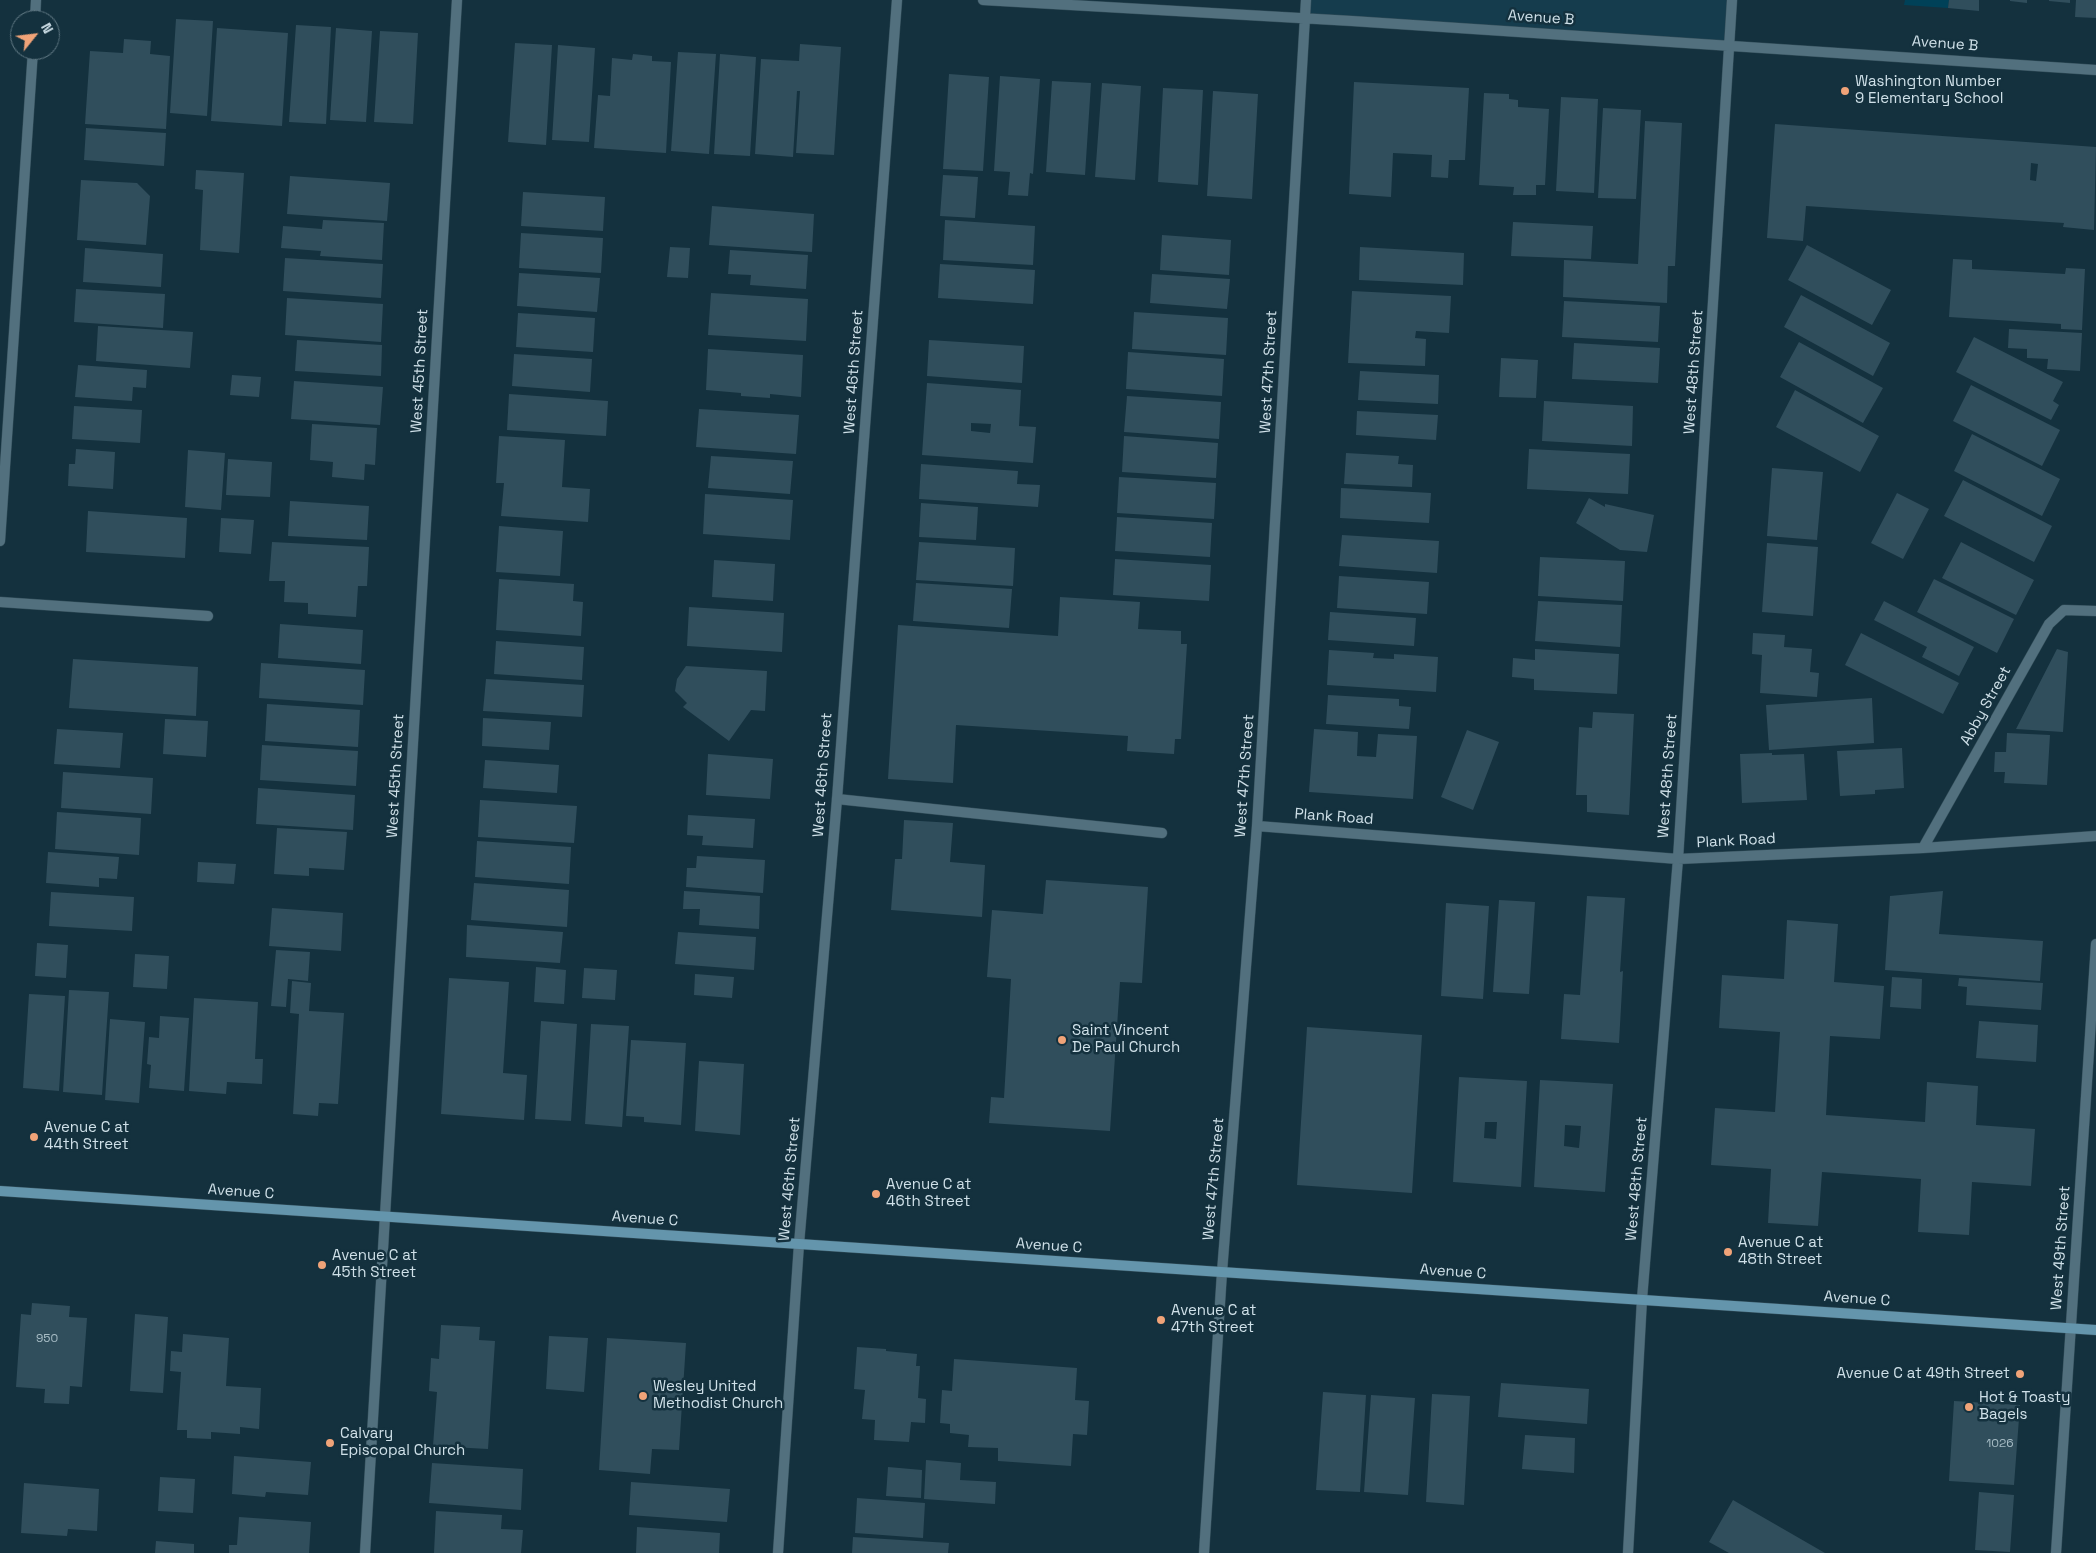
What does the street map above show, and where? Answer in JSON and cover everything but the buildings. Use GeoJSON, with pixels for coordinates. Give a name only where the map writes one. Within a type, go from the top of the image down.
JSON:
{"type":"FeatureCollection","features":[{"type":"Feature","properties":{"kind":"main road","name":"Avenue C"},"geometry":{"type":"LineString","coordinates":[[0,1191],[2096,1330]]}},
{"type":"Feature","properties":{"kind":"street","name":"West 45th Street"},"geometry":{"type":"LineString","coordinates":[[366,1553],[457,0]]}},
{"type":"Feature","properties":{"kind":"street","name":"West 46th Street"},"geometry":{"type":"LineString","coordinates":[[778,1553],[799,1244],[837,798],[897,0]]}},
{"type":"Feature","properties":{"kind":"street","name":"Avenue B"},"geometry":{"type":"LineString","coordinates":[[983,0],[1305,18],[2096,70]]}},
{"type":"Feature","properties":{"kind":"street","name":"West 47th Street"},"geometry":{"type":"LineString","coordinates":[[1204,1553],[1222,1272],[1257,826],[1306,0]]}},
{"type":"Feature","properties":{"kind":"street","name":"West 48th Street"},"geometry":{"type":"LineString","coordinates":[[1628,1553],[1642,1299],[1678,859],[1732,0]]}},
{"type":"Feature","properties":{"kind":"street"},"geometry":{"type":"LineString","coordinates":[[0,541],[32,60]]}},
{"type":"Feature","properties":{"kind":"street"},"geometry":{"type":"LineString","coordinates":[[0,602],[208,616]]}},
{"type":"Feature","properties":{"kind":"street","name":"Abby Street"},"geometry":{"type":"LineString","coordinates":[[1923,848],[2049,624],[2064,610],[2096,611]]}},
{"type":"Feature","properties":{"kind":"street"},"geometry":{"type":"LineString","coordinates":[[837,798],[1162,833]]}},
{"type":"Feature","properties":{"kind":"street","name":"Plank Road"},"geometry":{"type":"LineString","coordinates":[[1257,826],[1678,859],[1923,848],[2096,836]]}},
{"type":"Feature","properties":{"kind":"street","name":"West 49th Street"},"geometry":{"type":"LineString","coordinates":[[2056,1553],[2096,944]]}},
{"type":"Feature","properties":{"kind":"shaded area"},"geometry":{"type":"Polygon","coordinates":[[[1306,0],[1732,0],[1730,45],[1305,18],[1306,0]]]}},
{"type":"Feature","properties":{"kind":"shaded area"},"geometry":{"type":"Polygon","coordinates":[[[1905,0],[1949,0],[1948,8],[1904,5],[1905,0]]]}},
{"type":"Feature","properties":{"kind":"place","name":"Washington Number 9 Elementary School"},"geometry":{"type":"Point","coordinates":[1845,91]}},
{"type":"Feature","properties":{"kind":"place","name":"Saint Vincent De Paul Church"},"geometry":{"type":"Point","coordinates":[1062,1040]}},
{"type":"Feature","properties":{"kind":"place","name":"Avenue C at 44th Street"},"geometry":{"type":"Point","coordinates":[34,1137]}},
{"type":"Feature","properties":{"kind":"place","name":"Avenue C at 46th Street"},"geometry":{"type":"Point","coordinates":[876,1194]}},
{"type":"Feature","properties":{"kind":"place","name":"Avenue C at 48th Street"},"geometry":{"type":"Point","coordinates":[1728,1252]}},
{"type":"Feature","properties":{"kind":"place","name":"Avenue C at 45th Street"},"geometry":{"type":"Point","coordinates":[322,1265]}},
{"type":"Feature","properties":{"kind":"place","name":"Avenue C at 47th Street"},"geometry":{"type":"Point","coordinates":[1161,1320]}},
{"type":"Feature","properties":{"kind":"place","name":"Avenue C at 49th Street"},"geometry":{"type":"Point","coordinates":[2020,1374]}},
{"type":"Feature","properties":{"kind":"place","name":"Wesley United Methodist Church"},"geometry":{"type":"Point","coordinates":[643,1396]}},
{"type":"Feature","properties":{"kind":"place","name":"Hot & Toasty Bagels"},"geometry":{"type":"Point","coordinates":[1969,1407]}},
{"type":"Feature","properties":{"kind":"place","name":"Calvary Episcopal Church"},"geometry":{"type":"Point","coordinates":[330,1443]}}]}
